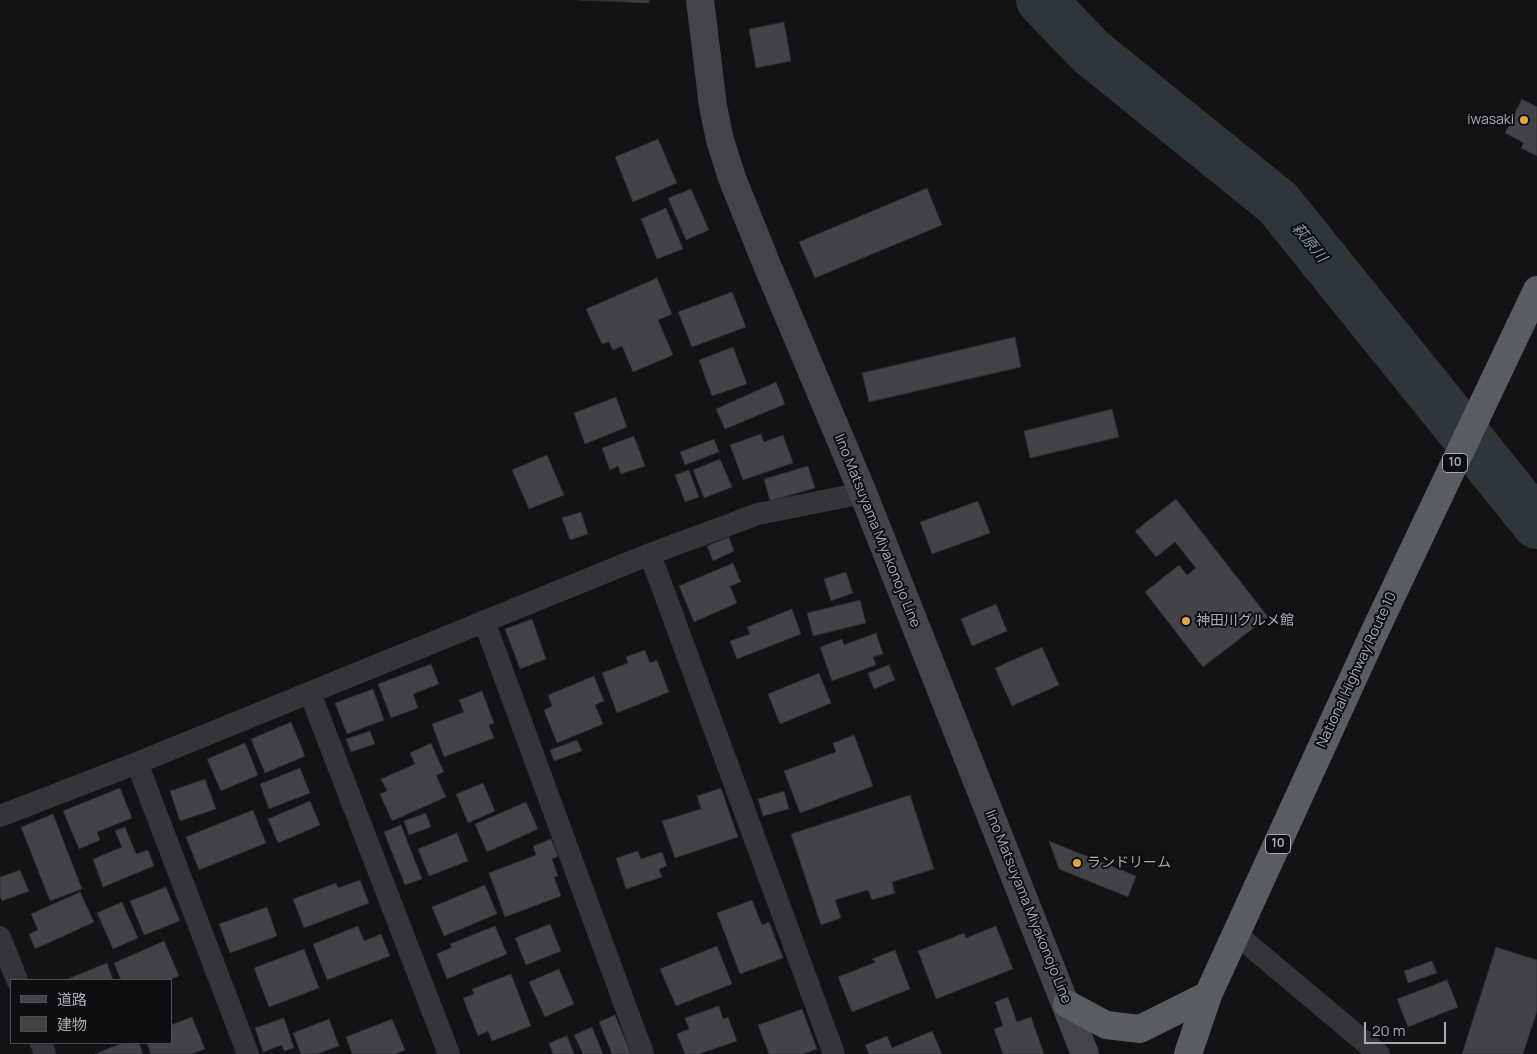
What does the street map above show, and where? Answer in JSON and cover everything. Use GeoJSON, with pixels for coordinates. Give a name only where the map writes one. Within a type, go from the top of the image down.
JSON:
{"type":"FeatureCollection","features":[{"type":"Feature","properties":{"kind":"highway","name":"National Highway Route 10"},"geometry":{"type":"LineString","coordinates":[[1188,1054],[1208,996],[1236,934],[1373,635],[1537,290]]}},
{"type":"Feature","properties":{"kind":"highway"},"geometry":{"type":"LineString","coordinates":[[1066,1004],[1106,1025],[1140,1028],[1208,996]]}},
{"type":"Feature","properties":{"kind":"main road","name":"Iino Matsuyama Miyakonojo Line"},"geometry":{"type":"LineString","coordinates":[[700,0],[713,106],[720,140],[732,178],[862,493],[1085,1054]]}},
{"type":"Feature","properties":{"kind":"street"},"geometry":{"type":"LineString","coordinates":[[0,816],[137,763],[650,554],[758,514],[862,493]]}},
{"type":"Feature","properties":{"kind":"street"},"geometry":{"type":"LineString","coordinates":[[650,554],[834,1054]]}},
{"type":"Feature","properties":{"kind":"street"},"geometry":{"type":"LineString","coordinates":[[484,621],[643,1054]]}},
{"type":"Feature","properties":{"kind":"street"},"geometry":{"type":"LineString","coordinates":[[310,693],[449,1054]]}},
{"type":"Feature","properties":{"kind":"street"},"geometry":{"type":"LineString","coordinates":[[137,763],[248,1054]]}},
{"type":"Feature","properties":{"kind":"street"},"geometry":{"type":"LineString","coordinates":[[1236,934],[1379,1054]]}},
{"type":"Feature","properties":{"kind":"street"},"geometry":{"type":"LineString","coordinates":[[0,937],[17,979]]}},
{"type":"Feature","properties":{"kind":"building"},"geometry":{"type":"Polygon","coordinates":[[[579,0],[649,0],[649,3],[579,0]]]}},
{"type":"Feature","properties":{"kind":"building"},"geometry":{"type":"Polygon","coordinates":[[[784,22],[791,61],[756,68],[749,29],[784,22]]]}},
{"type":"Feature","properties":{"kind":"building","name":"iwasaki"},"geometry":{"type":"Polygon","coordinates":[[[1522,99],[1537,107],[1537,156],[1521,148],[1524,143],[1505,133],[1522,99]]]}},
{"type":"Feature","properties":{"kind":"building"},"geometry":{"type":"Polygon","coordinates":[[[658,139],[677,183],[633,202],[615,157],[658,139]]]}},
{"type":"Feature","properties":{"kind":"building"},"geometry":{"type":"Polygon","coordinates":[[[927,188],[942,225],[815,278],[799,242],[927,188]]]}},
{"type":"Feature","properties":{"kind":"building"},"geometry":{"type":"Polygon","coordinates":[[[691,189],[709,230],[686,240],[668,198],[691,189]]]}},
{"type":"Feature","properties":{"kind":"building"},"geometry":{"type":"Polygon","coordinates":[[[666,208],[683,249],[657,259],[641,219],[666,208]]]}},
{"type":"Feature","properties":{"kind":"building"},"geometry":{"type":"Polygon","coordinates":[[[657,278],[672,314],[658,320],[673,355],[633,372],[622,346],[613,350],[609,342],[602,344],[586,309],[657,278]]]}},
{"type":"Feature","properties":{"kind":"building"},"geometry":{"type":"Polygon","coordinates":[[[732,292],[746,327],[692,347],[678,312],[732,292]]]}},
{"type":"Feature","properties":{"kind":"building"},"geometry":{"type":"Polygon","coordinates":[[[1015,337],[1021,367],[869,402],[862,373],[1015,337]]]}},
{"type":"Feature","properties":{"kind":"building"},"geometry":{"type":"Polygon","coordinates":[[[733,347],[747,384],[712,396],[699,360],[733,347]]]}},
{"type":"Feature","properties":{"kind":"building"},"geometry":{"type":"Polygon","coordinates":[[[776,382],[785,404],[725,429],[716,409],[776,382]]]}},
{"type":"Feature","properties":{"kind":"building"},"geometry":{"type":"Polygon","coordinates":[[[616,397],[627,427],[585,444],[574,413],[616,397]]]}},
{"type":"Feature","properties":{"kind":"building"},"geometry":{"type":"Polygon","coordinates":[[[1112,409],[1119,437],[1030,458],[1024,431],[1112,409]]]}},
{"type":"Feature","properties":{"kind":"building"},"geometry":{"type":"Polygon","coordinates":[[[761,434],[764,442],[783,435],[793,463],[743,480],[730,445],[761,434]]]}},
{"type":"Feature","properties":{"kind":"building"},"geometry":{"type":"Polygon","coordinates":[[[634,436],[645,466],[621,474],[618,466],[610,470],[602,448],[634,436]]]}},
{"type":"Feature","properties":{"kind":"building"},"geometry":{"type":"Polygon","coordinates":[[[714,439],[719,452],[685,465],[680,452],[714,439]]]}},
{"type":"Feature","properties":{"kind":"building"},"geometry":{"type":"Polygon","coordinates":[[[547,455],[564,495],[529,509],[512,470],[547,455]]]}},
{"type":"Feature","properties":{"kind":"building"},"geometry":{"type":"Polygon","coordinates":[[[720,459],[732,487],[704,498],[693,470],[720,459]]]}},
{"type":"Feature","properties":{"kind":"building"},"geometry":{"type":"Polygon","coordinates":[[[808,466],[815,488],[770,501],[764,479],[808,466]]]}},
{"type":"Feature","properties":{"kind":"building"},"geometry":{"type":"Polygon","coordinates":[[[689,470],[699,497],[685,502],[675,475],[689,470]]]}},
{"type":"Feature","properties":{"kind":"building"},"geometry":{"type":"Polygon","coordinates":[[[1176,499],[1268,617],[1203,667],[1145,592],[1179,565],[1187,575],[1196,568],[1175,542],[1156,557],[1135,531],[1176,499]]]}},
{"type":"Feature","properties":{"kind":"building"},"geometry":{"type":"Polygon","coordinates":[[[978,501],[990,533],[932,554],[920,522],[978,501]]]}},
{"type":"Feature","properties":{"kind":"building"},"geometry":{"type":"Polygon","coordinates":[[[581,512],[588,534],[570,540],[562,518],[581,512]]]}},
{"type":"Feature","properties":{"kind":"building"},"geometry":{"type":"Polygon","coordinates":[[[729,537],[734,551],[713,561],[707,546],[729,537]]]}},
{"type":"Feature","properties":{"kind":"building"},"geometry":{"type":"Polygon","coordinates":[[[733,563],[741,582],[730,586],[737,603],[694,622],[679,586],[733,563]]]}},
{"type":"Feature","properties":{"kind":"building"},"geometry":{"type":"Polygon","coordinates":[[[846,572],[853,593],[831,601],[824,579],[846,572]]]}},
{"type":"Feature","properties":{"kind":"building"},"geometry":{"type":"Polygon","coordinates":[[[860,600],[866,623],[813,636],[807,613],[860,600]]]}},
{"type":"Feature","properties":{"kind":"building"},"geometry":{"type":"Polygon","coordinates":[[[996,604],[1007,631],[972,646],[961,619],[996,604]]]}},
{"type":"Feature","properties":{"kind":"building"},"geometry":{"type":"Polygon","coordinates":[[[792,609],[801,634],[737,659],[730,641],[750,634],[747,627],[792,609]]]}},
{"type":"Feature","properties":{"kind":"building"},"geometry":{"type":"Polygon","coordinates":[[[532,619],[546,659],[520,669],[505,629],[532,619]]]}},
{"type":"Feature","properties":{"kind":"building"},"geometry":{"type":"Polygon","coordinates":[[[876,633],[883,654],[873,657],[876,665],[832,681],[820,647],[842,639],[844,645],[876,633]]]}},
{"type":"Feature","properties":{"kind":"building"},"geometry":{"type":"Polygon","coordinates":[[[1042,647],[1059,685],[1012,706],[995,668],[1042,647]]]}},
{"type":"Feature","properties":{"kind":"building"},"geometry":{"type":"Polygon","coordinates":[[[645,650],[650,663],[657,660],[669,692],[617,713],[602,673],[628,663],[626,657],[645,650]]]}},
{"type":"Feature","properties":{"kind":"building"},"geometry":{"type":"Polygon","coordinates":[[[431,664],[439,684],[413,694],[418,708],[391,718],[378,684],[431,664]]]}},
{"type":"Feature","properties":{"kind":"building"},"geometry":{"type":"Polygon","coordinates":[[[889,665],[895,680],[874,689],[868,673],[889,665]]]}},
{"type":"Feature","properties":{"kind":"building"},"geometry":{"type":"Polygon","coordinates":[[[819,673],[831,703],[780,724],[768,694],[819,673]]]}},
{"type":"Feature","properties":{"kind":"building"},"geometry":{"type":"Polygon","coordinates":[[[594,676],[604,701],[595,705],[603,724],[557,743],[544,710],[552,706],[548,695],[594,676]]]}},
{"type":"Feature","properties":{"kind":"building"},"geometry":{"type":"Polygon","coordinates":[[[373,689],[384,720],[347,734],[335,703],[373,689]]]}},
{"type":"Feature","properties":{"kind":"building"},"geometry":{"type":"Polygon","coordinates":[[[482,691],[494,723],[489,725],[494,738],[444,757],[432,724],[464,712],[459,700],[482,691]]]}},
{"type":"Feature","properties":{"kind":"building"},"geometry":{"type":"Polygon","coordinates":[[[291,722],[305,756],[265,773],[251,739],[291,722]]]}},
{"type":"Feature","properties":{"kind":"building"},"geometry":{"type":"Polygon","coordinates":[[[370,731],[375,744],[351,752],[346,739],[370,731]]]}},
{"type":"Feature","properties":{"kind":"building"},"geometry":{"type":"Polygon","coordinates":[[[854,735],[873,786],[800,813],[784,771],[836,752],[833,743],[854,735]]]}},
{"type":"Feature","properties":{"kind":"building"},"geometry":{"type":"Polygon","coordinates":[[[577,740],[582,751],[554,761],[550,750],[577,740]]]}},
{"type":"Feature","properties":{"kind":"building"},"geometry":{"type":"Polygon","coordinates":[[[245,743],[258,775],[221,791],[207,759],[245,743]]]}},
{"type":"Feature","properties":{"kind":"building"},"geometry":{"type":"Polygon","coordinates":[[[431,743],[444,772],[436,775],[446,797],[392,821],[380,794],[387,791],[381,779],[415,764],[410,753],[431,743]]]}},
{"type":"Feature","properties":{"kind":"building"},"geometry":{"type":"Polygon","coordinates":[[[300,768],[310,793],[269,809],[260,784],[300,768]]]}},
{"type":"Feature","properties":{"kind":"building"},"geometry":{"type":"Polygon","coordinates":[[[205,779],[216,809],[180,821],[170,791],[205,779]]]}},
{"type":"Feature","properties":{"kind":"building"},"geometry":{"type":"Polygon","coordinates":[[[483,783],[495,811],[468,823],[456,794],[483,783]]]}},
{"type":"Feature","properties":{"kind":"building"},"geometry":{"type":"Polygon","coordinates":[[[120,788],[132,818],[97,832],[100,840],[79,849],[63,811],[120,788]]]}},
{"type":"Feature","properties":{"kind":"building"},"geometry":{"type":"Polygon","coordinates":[[[721,788],[738,837],[675,858],[662,821],[701,809],[697,796],[721,788]]]}},
{"type":"Feature","properties":{"kind":"building"},"geometry":{"type":"Polygon","coordinates":[[[784,791],[789,809],[763,816],[758,799],[784,791]]]}},
{"type":"Feature","properties":{"kind":"building"},"geometry":{"type":"Polygon","coordinates":[[[910,795],[934,869],[892,882],[895,893],[872,900],[868,890],[835,900],[841,918],[821,925],[791,834],[910,795]]]}},
{"type":"Feature","properties":{"kind":"building"},"geometry":{"type":"Polygon","coordinates":[[[310,801],[320,825],[278,843],[268,819],[310,801]]]}},
{"type":"Feature","properties":{"kind":"building"},"geometry":{"type":"Polygon","coordinates":[[[526,802],[538,829],[487,852],[475,824],[526,802]]]}},
{"type":"Feature","properties":{"kind":"building"},"geometry":{"type":"Polygon","coordinates":[[[253,810],[266,843],[199,870],[186,837],[253,810]]]}},
{"type":"Feature","properties":{"kind":"building"},"geometry":{"type":"Polygon","coordinates":[[[426,813],[431,827],[409,835],[404,821],[426,813]]]}},
{"type":"Feature","properties":{"kind":"building"},"geometry":{"type":"Polygon","coordinates":[[[53,814],[82,889],[50,901],[21,827],[53,814]]]}},
{"type":"Feature","properties":{"kind":"building"},"geometry":{"type":"Polygon","coordinates":[[[401,825],[422,879],[405,885],[384,832],[401,825]]]}},
{"type":"Feature","properties":{"kind":"building"},"geometry":{"type":"Polygon","coordinates":[[[125,827],[136,854],[148,850],[154,866],[103,887],[93,859],[122,847],[115,831],[125,827]]]}},
{"type":"Feature","properties":{"kind":"building"},"geometry":{"type":"Polygon","coordinates":[[[457,833],[468,861],[429,876],[418,849],[457,833]]]}},
{"type":"Feature","properties":{"kind":"building"},"geometry":{"type":"Polygon","coordinates":[[[551,839],[558,856],[552,859],[558,876],[554,877],[561,896],[505,917],[489,873],[536,855],[533,846],[551,839]]]}},
{"type":"Feature","properties":{"kind":"building"},"geometry":{"type":"Polygon","coordinates":[[[1049,841],[1136,876],[1128,897],[1059,869],[1049,841]]]}},
{"type":"Feature","properties":{"kind":"building"},"geometry":{"type":"Polygon","coordinates":[[[638,851],[641,859],[662,852],[667,866],[659,869],[662,877],[626,889],[616,858],[638,851]]]}},
{"type":"Feature","properties":{"kind":"building"},"geometry":{"type":"Polygon","coordinates":[[[20,870],[29,891],[2,901],[0,897],[0,877],[20,870]]]}},
{"type":"Feature","properties":{"kind":"building"},"geometry":{"type":"Polygon","coordinates":[[[360,880],[369,903],[304,928],[293,899],[336,883],[338,888],[360,880]]]}},
{"type":"Feature","properties":{"kind":"building"},"geometry":{"type":"Polygon","coordinates":[[[485,885],[497,914],[444,936],[432,907],[485,885]]]}},
{"type":"Feature","properties":{"kind":"building"},"geometry":{"type":"Polygon","coordinates":[[[166,887],[180,921],[144,935],[130,901],[166,887]]]}},
{"type":"Feature","properties":{"kind":"building"},"geometry":{"type":"Polygon","coordinates":[[[80,892],[94,922],[35,949],[29,934],[38,930],[31,914],[80,892]]]}},
{"type":"Feature","properties":{"kind":"building"},"geometry":{"type":"Polygon","coordinates":[[[752,900],[762,925],[769,922],[783,958],[740,974],[717,913],[752,900]]]}},
{"type":"Feature","properties":{"kind":"building"},"geometry":{"type":"Polygon","coordinates":[[[122,902],[138,938],[113,949],[97,913],[122,902]]]}},
{"type":"Feature","properties":{"kind":"building"},"geometry":{"type":"Polygon","coordinates":[[[267,907],[277,936],[230,953],[219,924],[267,907]]]}},
{"type":"Feature","properties":{"kind":"building"},"geometry":{"type":"Polygon","coordinates":[[[550,924],[561,951],[526,965],[515,938],[550,924]]]}},
{"type":"Feature","properties":{"kind":"building"},"geometry":{"type":"Polygon","coordinates":[[[358,926],[364,941],[381,934],[390,956],[327,980],[313,944],[358,926]]]}},
{"type":"Feature","properties":{"kind":"building"},"geometry":{"type":"Polygon","coordinates":[[[495,926],[507,954],[447,979],[437,954],[452,947],[450,944],[495,926]]]}},
{"type":"Feature","properties":{"kind":"building"},"geometry":{"type":"Polygon","coordinates":[[[996,926],[1013,969],[936,999],[918,951],[964,933],[966,938],[996,926]]]}},
{"type":"Feature","properties":{"kind":"building"},"geometry":{"type":"Polygon","coordinates":[[[164,941],[179,976],[172,979],[121,979],[114,963],[164,941]]]}},
{"type":"Feature","properties":{"kind":"building"},"geometry":{"type":"Polygon","coordinates":[[[717,946],[732,984],[676,1006],[660,969],[717,946]]]}},
{"type":"Feature","properties":{"kind":"building"},"geometry":{"type":"Polygon","coordinates":[[[1496,947],[1537,960],[1537,1011],[1523,1054],[1462,1054],[1496,947]]]}},
{"type":"Feature","properties":{"kind":"building"},"geometry":{"type":"Polygon","coordinates":[[[304,949],[319,988],[269,1007],[254,968],[304,949]]]}},
{"type":"Feature","properties":{"kind":"building"},"geometry":{"type":"Polygon","coordinates":[[[895,950],[910,989],[852,1012],[838,977],[876,962],[872,959],[895,950]]]}},
{"type":"Feature","properties":{"kind":"building"},"geometry":{"type":"Polygon","coordinates":[[[1432,961],[1437,973],[1408,983],[1404,971],[1432,961]]]}},
{"type":"Feature","properties":{"kind":"building"},"geometry":{"type":"Polygon","coordinates":[[[107,963],[113,979],[67,979],[107,963]]]}},
{"type":"Feature","properties":{"kind":"building"},"geometry":{"type":"Polygon","coordinates":[[[559,969],[574,1004],[545,1017],[529,982],[559,969]]]}},
{"type":"Feature","properties":{"kind":"building"},"geometry":{"type":"Polygon","coordinates":[[[511,974],[531,1026],[492,1041],[488,1031],[478,1036],[463,998],[474,994],[472,989],[511,974]]]}},
{"type":"Feature","properties":{"kind":"building"},"geometry":{"type":"Polygon","coordinates":[[[1447,980],[1458,1007],[1408,1027],[1397,999],[1447,980]]]}},
{"type":"Feature","properties":{"kind":"building"},"geometry":{"type":"Polygon","coordinates":[[[1008,997],[1017,1022],[1031,1017],[1044,1054],[1003,1054],[994,1029],[1003,1026],[995,1002],[1008,997]]]}},
{"type":"Feature","properties":{"kind":"building"},"geometry":{"type":"Polygon","coordinates":[[[719,1006],[723,1019],[728,1017],[737,1041],[699,1054],[685,1054],[677,1034],[689,1029],[685,1018],[719,1006]]]}},
{"type":"Feature","properties":{"kind":"building"},"geometry":{"type":"Polygon","coordinates":[[[802,1009],[817,1049],[803,1054],[769,1054],[758,1025],[802,1009]]]}},
{"type":"Feature","properties":{"kind":"building"},"geometry":{"type":"Polygon","coordinates":[[[615,1015],[631,1054],[612,1054],[599,1022],[615,1015]]]}},
{"type":"Feature","properties":{"kind":"building"},"geometry":{"type":"Polygon","coordinates":[[[192,1017],[205,1049],[192,1054],[151,1054],[147,1044],[172,1044],[172,1025],[192,1017]]]}},
{"type":"Feature","properties":{"kind":"building"},"geometry":{"type":"Polygon","coordinates":[[[284,1018],[294,1048],[284,1051],[282,1045],[263,1052],[255,1028],[284,1018]]]}},
{"type":"Feature","properties":{"kind":"building"},"geometry":{"type":"Polygon","coordinates":[[[329,1019],[339,1046],[317,1054],[301,1054],[293,1033],[329,1019]]]}},
{"type":"Feature","properties":{"kind":"building"},"geometry":{"type":"Polygon","coordinates":[[[392,1019],[405,1050],[396,1054],[352,1054],[346,1037],[392,1019]]]}},
{"type":"Feature","properties":{"kind":"building"},"geometry":{"type":"Polygon","coordinates":[[[592,1027],[603,1054],[583,1054],[574,1035],[592,1027]]]}},
{"type":"Feature","properties":{"kind":"building"},"geometry":{"type":"Polygon","coordinates":[[[932,1031],[942,1054],[869,1054],[865,1045],[887,1036],[892,1048],[932,1031]]]}},
{"type":"Feature","properties":{"kind":"building"},"geometry":{"type":"Polygon","coordinates":[[[567,1036],[574,1054],[553,1054],[549,1043],[567,1036]]]}},
{"type":"Feature","properties":{"kind":"building"},"geometry":{"type":"Polygon","coordinates":[[[120,1044],[139,1044],[143,1054],[95,1054],[120,1044]]]}},
{"type":"Feature","properties":{"kind":"waterway","name":"萩原川"},"geometry":{"type":"LineString","coordinates":[[1041,0],[1090,51],[1278,203],[1537,524]]}},
{"type":"Feature","properties":{"kind":"place","name":"iwasaki"},"geometry":{"type":"Point","coordinates":[1524,120]}},
{"type":"Feature","properties":{"kind":"place","name":"神田川グルメ館"},"geometry":{"type":"Point","coordinates":[1186,621]}},
{"type":"Feature","properties":{"kind":"place","name":"ランドリーム"},"geometry":{"type":"Point","coordinates":[1077,863]}}]}
